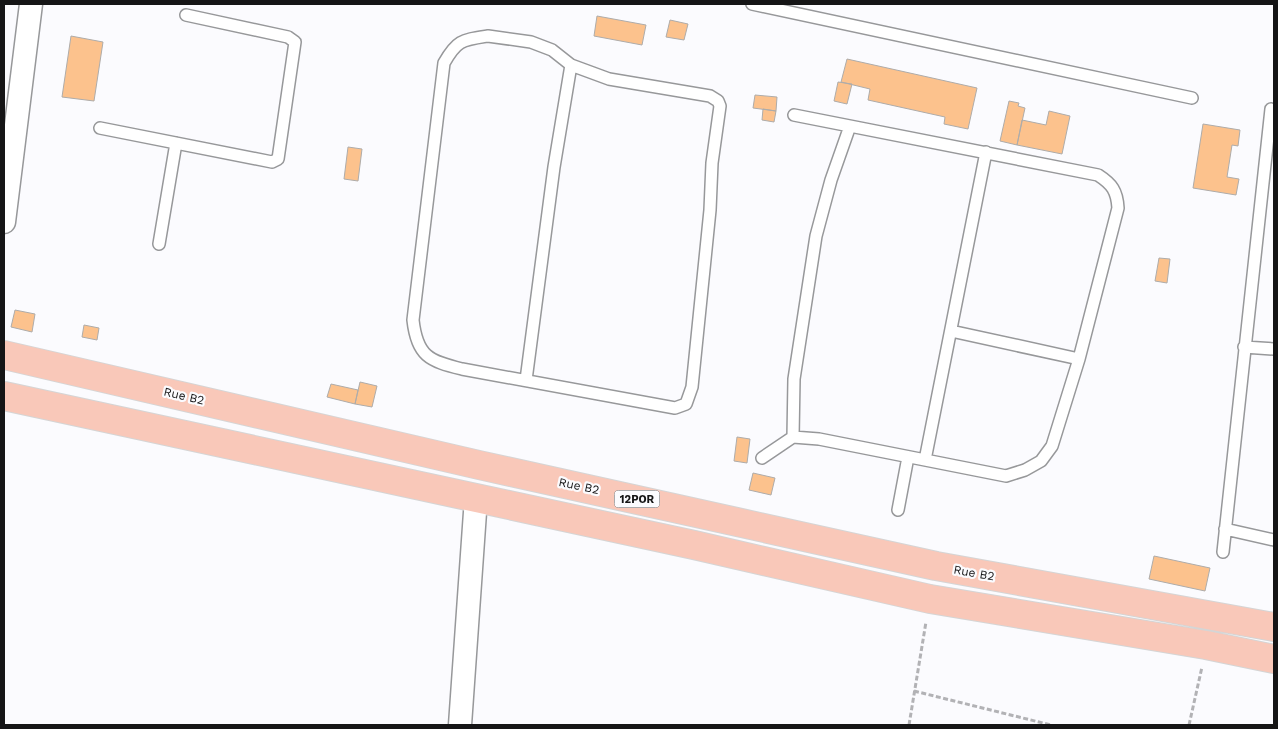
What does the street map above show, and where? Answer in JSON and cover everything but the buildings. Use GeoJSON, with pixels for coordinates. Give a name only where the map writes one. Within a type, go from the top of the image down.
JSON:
{"type":"FeatureCollection","features":[{"type":"Feature","properties":{"kind":"main road","name":"Rue B2"},"geometry":{"type":"LineString","coordinates":[[4,355],[479,465],[936,566],[1274,627]]}},
{"type":"Feature","properties":{"kind":"main road"},"geometry":{"type":"LineString","coordinates":[[4,396],[930,599],[1206,645],[1274,659]]}},
{"type":"Feature","properties":{"kind":"street"},"geometry":{"type":"LineString","coordinates":[[4,222],[31,4]]}},
{"type":"Feature","properties":{"kind":"street"},"geometry":{"type":"LineString","coordinates":[[460,725],[476,498]]}},
{"type":"Feature","properties":{"kind":"lane"},"geometry":{"type":"LineString","coordinates":[[752,4],[1192,98]]}},
{"type":"Feature","properties":{"kind":"lane"},"geometry":{"type":"LineString","coordinates":[[100,128],[275,161],[279,156],[295,47],[293,39],[186,15]]}},
{"type":"Feature","properties":{"kind":"lane"},"geometry":{"type":"LineString","coordinates":[[488,36],[531,42],[552,50],[571,65],[609,79],[710,96],[718,101],[692,387],[686,404],[675,408],[526,380],[440,364],[422,353],[415,339],[413,320],[440,86],[444,63],[454,47],[464,39],[488,36]]}},
{"type":"Feature","properties":{"kind":"lane"},"geometry":{"type":"LineString","coordinates":[[526,380],[554,167],[571,65]]}},
{"type":"Feature","properties":{"kind":"lane"},"geometry":{"type":"LineString","coordinates":[[1223,552],[1271,109]]}},
{"type":"Feature","properties":{"kind":"lane"},"geometry":{"type":"LineString","coordinates":[[762,458],[794,437],[819,439],[1006,476],[1025,470],[1041,461],[1052,446],[1080,359],[1118,208],[1117,195],[1112,184],[1098,175],[794,115]]}},
{"type":"Feature","properties":{"kind":"lane"},"geometry":{"type":"LineString","coordinates":[[794,437],[794,379],[816,236],[831,180],[850,126]]}},
{"type":"Feature","properties":{"kind":"lane"},"geometry":{"type":"LineString","coordinates":[[159,244],[176,143]]}},
{"type":"Feature","properties":{"kind":"lane"},"geometry":{"type":"LineString","coordinates":[[925,460],[986,152]]}},
{"type":"Feature","properties":{"kind":"lane"},"geometry":{"type":"LineString","coordinates":[[950,331],[1080,359]]}},
{"type":"Feature","properties":{"kind":"lane"},"geometry":{"type":"LineString","coordinates":[[1244,347],[1274,349]]}},
{"type":"Feature","properties":{"kind":"lane"},"geometry":{"type":"LineString","coordinates":[[898,510],[908,457]]}},
{"type":"Feature","properties":{"kind":"lane"},"geometry":{"type":"LineString","coordinates":[[1225,529],[1274,540]]}},
{"type":"Feature","properties":{"kind":"path"},"geometry":{"type":"LineString","coordinates":[[909,725],[930,599]]}},
{"type":"Feature","properties":{"kind":"path"},"geometry":{"type":"LineString","coordinates":[[1189,725],[1206,645]]}},
{"type":"Feature","properties":{"kind":"path"},"geometry":{"type":"LineString","coordinates":[[914,691],[1051,725]]}}]}
